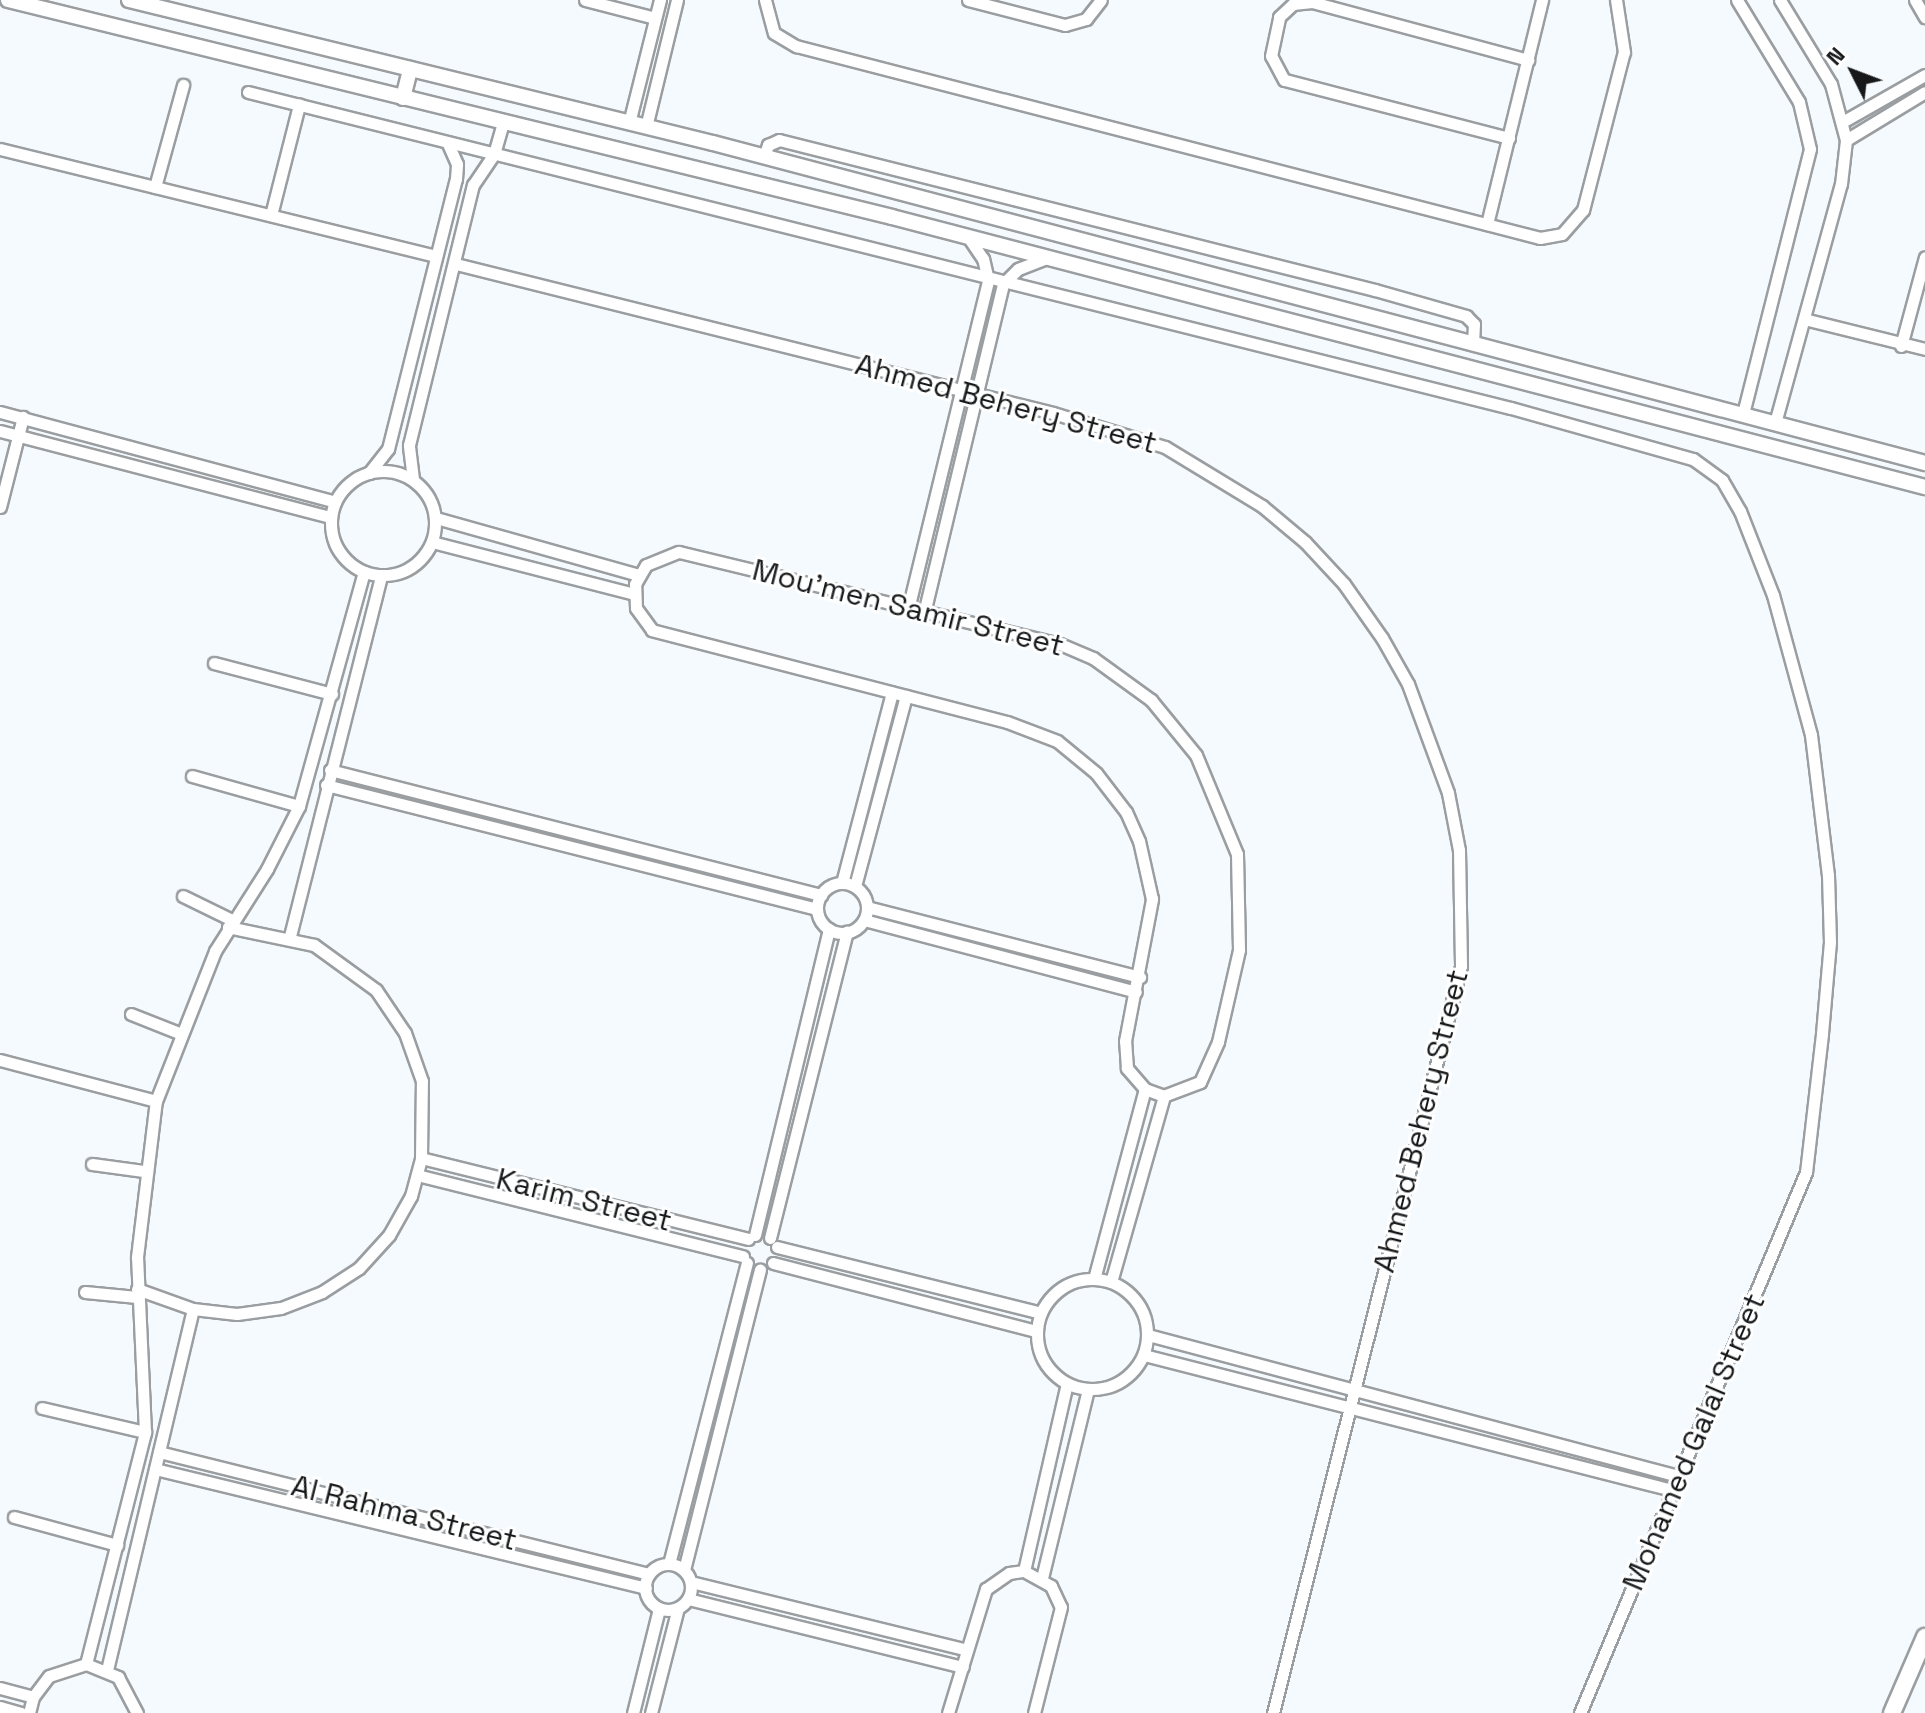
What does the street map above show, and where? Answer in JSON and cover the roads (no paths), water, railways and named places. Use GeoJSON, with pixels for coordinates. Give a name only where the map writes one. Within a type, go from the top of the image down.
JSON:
{"type":"FeatureCollection","features":[{"type":"Feature","properties":{"kind":"main road"},"geometry":{"type":"LineString","coordinates":[[1892,1713],[1925,1637]]}},
{"type":"Feature","properties":{"kind":"street"},"geometry":{"type":"LineString","coordinates":[[8,0],[892,217],[1925,487]]}},
{"type":"Feature","properties":{"kind":"street"},"geometry":{"type":"LineString","coordinates":[[129,0],[898,191],[1925,463]]}},
{"type":"Feature","properties":{"kind":"street"},"geometry":{"type":"LineString","coordinates":[[585,0],[655,18]]}},
{"type":"Feature","properties":{"kind":"street"},"geometry":{"type":"LineString","coordinates":[[629,123],[660,0]]}},
{"type":"Feature","properties":{"kind":"street"},"geometry":{"type":"LineString","coordinates":[[646,127],[677,0]]}},
{"type":"Feature","properties":{"kind":"street"},"geometry":{"type":"LineString","coordinates":[[765,0],[774,33],[796,46],[1540,238],[1562,234],[1578,220],[1624,52],[1616,0]]}},
{"type":"Feature","properties":{"kind":"street"},"geometry":{"type":"LineString","coordinates":[[968,0],[1065,25],[1086,19],[1101,0]]}},
{"type":"Feature","properties":{"kind":"street"},"geometry":{"type":"LineString","coordinates":[[1487,224],[1542,0]]}},
{"type":"Feature","properties":{"kind":"street"},"geometry":{"type":"LineString","coordinates":[[1737,0],[1799,102],[1810,149],[1743,414]]}},
{"type":"Feature","properties":{"kind":"street"},"geometry":{"type":"LineString","coordinates":[[1775,423],[1841,184],[1846,140],[1844,121],[1831,84],[1780,0]]}},
{"type":"Feature","properties":{"kind":"street"},"geometry":{"type":"LineString","coordinates":[[1915,0],[1925,17]]}},
{"type":"Feature","properties":{"kind":"street"},"geometry":{"type":"LineString","coordinates":[[1509,138],[1284,80],[1271,56],[1279,17],[1293,4],[1312,2],[1528,60]]}},
{"type":"Feature","properties":{"kind":"street"},"geometry":{"type":"LineString","coordinates":[[403,98],[410,69]]}},
{"type":"Feature","properties":{"kind":"street"},"geometry":{"type":"LineString","coordinates":[[1844,121],[1925,75]]}},
{"type":"Feature","properties":{"kind":"street"},"geometry":{"type":"LineString","coordinates":[[155,187],[183,85]]}},
{"type":"Feature","properties":{"kind":"street","name":"Mohamed Galal Street"},"geometry":{"type":"LineString","coordinates":[[248,92],[1585,428],[1693,459],[1722,480],[1740,511],[1773,595],[1798,680],[1822,807],[1830,942],[1806,1172],[1580,1713]]}},
{"type":"Feature","properties":{"kind":"street"},"geometry":{"type":"LineString","coordinates":[[1846,140],[1925,92]]}},
{"type":"Feature","properties":{"kind":"street"},"geometry":{"type":"LineString","coordinates":[[271,215],[299,105]]}},
{"type":"Feature","properties":{"kind":"street"},"geometry":{"type":"LineString","coordinates":[[413,479],[409,445],[476,176],[494,154],[503,122]]}},
{"type":"Feature","properties":{"kind":"street"},"geometry":{"type":"LineString","coordinates":[[764,157],[768,145],[779,140],[1375,290],[1466,316],[1474,324],[1473,341]]}},
{"type":"Feature","properties":{"kind":"street"},"geometry":{"type":"LineString","coordinates":[[369,473],[392,471],[413,479],[429,496],[436,518],[432,542],[412,567],[381,576],[364,572],[342,556],[331,517],[335,502],[349,484],[369,473],[388,449],[457,172],[447,142]]}},
{"type":"Feature","properties":{"kind":"street"},"geometry":{"type":"LineString","coordinates":[[0,149],[436,256]]}},
{"type":"Feature","properties":{"kind":"street"},"geometry":{"type":"LineString","coordinates":[[892,217],[898,191]]}},
{"type":"Feature","properties":{"kind":"street"},"geometry":{"type":"LineString","coordinates":[[909,605],[988,280],[983,259],[968,237]]}},
{"type":"Feature","properties":{"kind":"street"},"geometry":{"type":"LineString","coordinates":[[925,609],[1003,284],[1018,269],[1048,257]]}},
{"type":"Feature","properties":{"kind":"street"},"geometry":{"type":"LineString","coordinates":[[1901,346],[1925,257]]}},
{"type":"Feature","properties":{"kind":"street","name":"Ahmed Behery Street"},"geometry":{"type":"LineString","coordinates":[[456,264],[1145,439],[1209,471],[1262,506],[1344,584],[1382,638],[1427,730],[1456,823],[1461,966],[1273,1713]]}},
{"type":"Feature","properties":{"kind":"street"},"geometry":{"type":"LineString","coordinates":[[1341,334],[1347,308]]}},
{"type":"Feature","properties":{"kind":"street"},"geometry":{"type":"LineString","coordinates":[[1804,319],[1901,346],[1925,349]]}},
{"type":"Feature","properties":{"kind":"street"},"geometry":{"type":"LineString","coordinates":[[1605,402],[1611,379]]}},
{"type":"Feature","properties":{"kind":"street"},"geometry":{"type":"LineString","coordinates":[[0,412],[335,502]]}},
{"type":"Feature","properties":{"kind":"street"},"geometry":{"type":"LineString","coordinates":[[0,507],[23,417]]}},
{"type":"Feature","properties":{"kind":"street"},"geometry":{"type":"LineString","coordinates":[[0,431],[331,517]]}},
{"type":"Feature","properties":{"kind":"street"},"geometry":{"type":"LineString","coordinates":[[436,518],[639,575],[634,594],[642,620],[665,635],[1007,722],[1057,741],[1112,792],[1139,841],[1152,899],[1124,1055],[1134,1080],[1145,1089],[1164,1096],[1111,1282]]}},
{"type":"Feature","properties":{"kind":"street"},"geometry":{"type":"LineString","coordinates":[[432,542],[634,594]]}},
{"type":"Feature","properties":{"kind":"street","name":"Mou'men Samir Street"},"geometry":{"type":"LineString","coordinates":[[639,575],[656,558],[679,552],[909,605],[1060,644],[1093,658],[1151,700],[1176,728],[1217,797],[1237,854],[1239,950],[1209,1072],[1190,1090],[1164,1096]]}},
{"type":"Feature","properties":{"kind":"street"},"geometry":{"type":"LineString","coordinates":[[86,1664],[145,1432],[137,1293],[144,1171],[156,1101],[179,1033],[230,923],[267,869],[299,806],[364,572]]}},
{"type":"Feature","properties":{"kind":"street"},"geometry":{"type":"LineString","coordinates":[[290,936],[381,576]]}},
{"type":"Feature","properties":{"kind":"street"},"geometry":{"type":"LineString","coordinates":[[214,663],[332,694]]}},
{"type":"Feature","properties":{"kind":"street"},"geometry":{"type":"LineString","coordinates":[[842,883],[892,692]]}},
{"type":"Feature","properties":{"kind":"street"},"geometry":{"type":"LineString","coordinates":[[773,1263],[774,1242],[847,932],[864,920],[867,907],[855,886],[906,696]]}},
{"type":"Feature","properties":{"kind":"street"},"geometry":{"type":"LineString","coordinates":[[330,770],[821,895],[842,883],[855,886]]}},
{"type":"Feature","properties":{"kind":"street"},"geometry":{"type":"LineString","coordinates":[[192,776],[299,806]]}},
{"type":"Feature","properties":{"kind":"street"},"geometry":{"type":"LineString","coordinates":[[326,785],[817,909],[829,929],[669,1564]]}},
{"type":"Feature","properties":{"kind":"street"},"geometry":{"type":"LineString","coordinates":[[817,909],[821,895]]}},
{"type":"Feature","properties":{"kind":"street"},"geometry":{"type":"LineString","coordinates":[[85,1292],[137,1293],[193,1309],[259,1312],[332,1287],[359,1268],[389,1235],[417,1175],[421,1158],[422,1081],[392,1010],[337,957],[290,936],[230,923],[183,896]]}},
{"type":"Feature","properties":{"kind":"street"},"geometry":{"type":"LineString","coordinates":[[867,907],[1140,977]]}},
{"type":"Feature","properties":{"kind":"street"},"geometry":{"type":"LineString","coordinates":[[864,920],[1136,992]]}},
{"type":"Feature","properties":{"kind":"street"},"geometry":{"type":"LineString","coordinates":[[829,929],[847,932]]}},
{"type":"Feature","properties":{"kind":"street"},"geometry":{"type":"LineString","coordinates":[[131,1014],[179,1033]]}},
{"type":"Feature","properties":{"kind":"street"},"geometry":{"type":"LineString","coordinates":[[0,1060],[156,1101]]}},
{"type":"Feature","properties":{"kind":"street"},"geometry":{"type":"LineString","coordinates":[[1094,1279],[1145,1089]]}},
{"type":"Feature","properties":{"kind":"street","name":"Karim Street"},"geometry":{"type":"LineString","coordinates":[[421,1158],[509,1182],[774,1242],[1041,1313]]}},
{"type":"Feature","properties":{"kind":"street"},"geometry":{"type":"LineString","coordinates":[[92,1164],[144,1171]]}},
{"type":"Feature","properties":{"kind":"street","name":"Karim Street"},"geometry":{"type":"LineString","coordinates":[[417,1175],[745,1259],[760,1269]]}},
{"type":"Feature","properties":{"kind":"street"},"geometry":{"type":"LineString","coordinates":[[505,1199],[509,1182]]}},
{"type":"Feature","properties":{"kind":"street"},"geometry":{"type":"LineString","coordinates":[[684,1570],[760,1269],[773,1263],[1036,1331]]}},
{"type":"Feature","properties":{"kind":"street"},"geometry":{"type":"LineString","coordinates":[[1094,1279],[1111,1282],[1138,1303],[1148,1335],[1144,1355],[1127,1378],[1088,1390],[1067,1384],[1044,1362],[1036,1331],[1041,1313],[1062,1288],[1094,1279]]}},
{"type":"Feature","properties":{"kind":"street"},"geometry":{"type":"LineString","coordinates":[[107,1670],[193,1309]]}},
{"type":"Feature","properties":{"kind":"street"},"geometry":{"type":"LineString","coordinates":[[1148,1335],[1354,1393],[1678,1476]]}},
{"type":"Feature","properties":{"kind":"street"},"geometry":{"type":"LineString","coordinates":[[1144,1355],[1672,1490]]}},
{"type":"Feature","properties":{"kind":"street"},"geometry":{"type":"LineString","coordinates":[[1024,1571],[1067,1384]]}},
{"type":"Feature","properties":{"kind":"street"},"geometry":{"type":"LineString","coordinates":[[1042,1578],[1088,1390]]}},
{"type":"Feature","properties":{"kind":"street"},"geometry":{"type":"LineString","coordinates":[[42,1408],[145,1432]]}},
{"type":"Feature","properties":{"kind":"street","name":"Al Rahma Street"},"geometry":{"type":"LineString","coordinates":[[159,1452],[649,1574]]}},
{"type":"Feature","properties":{"kind":"street","name":"Al Rahma Street"},"geometry":{"type":"LineString","coordinates":[[155,1469],[646,1588]]}},
{"type":"Feature","properties":{"kind":"street"},"geometry":{"type":"LineString","coordinates":[[14,1517],[117,1545]]}},
{"type":"Feature","properties":{"kind":"street"},"geometry":{"type":"LineString","coordinates":[[633,1713],[659,1609],[646,1588],[649,1574],[669,1564],[684,1570],[691,1582],[688,1599],[678,1608],[651,1713]]}},
{"type":"Feature","properties":{"kind":"street"},"geometry":{"type":"LineString","coordinates":[[948,1713],[986,1589],[996,1579],[1024,1571],[1042,1578],[1057,1596],[1061,1620],[1034,1713]]}},
{"type":"Feature","properties":{"kind":"street"},"geometry":{"type":"LineString","coordinates":[[691,1582],[967,1650]]}},
{"type":"Feature","properties":{"kind":"street"},"geometry":{"type":"LineString","coordinates":[[688,1599],[963,1667]]}},
{"type":"Feature","properties":{"kind":"street"},"geometry":{"type":"LineString","coordinates":[[659,1609],[678,1608]]}},
{"type":"Feature","properties":{"kind":"street"},"geometry":{"type":"LineString","coordinates":[[29,1713],[33,1697],[60,1669],[86,1664],[107,1670],[127,1686],[137,1713]]}},
{"type":"Feature","properties":{"kind":"street"},"geometry":{"type":"LineString","coordinates":[[0,1688],[33,1697]]}},
{"type":"Feature","properties":{"kind":"street"},"geometry":{"type":"LineString","coordinates":[[0,1707],[21,1713]]}}]}
